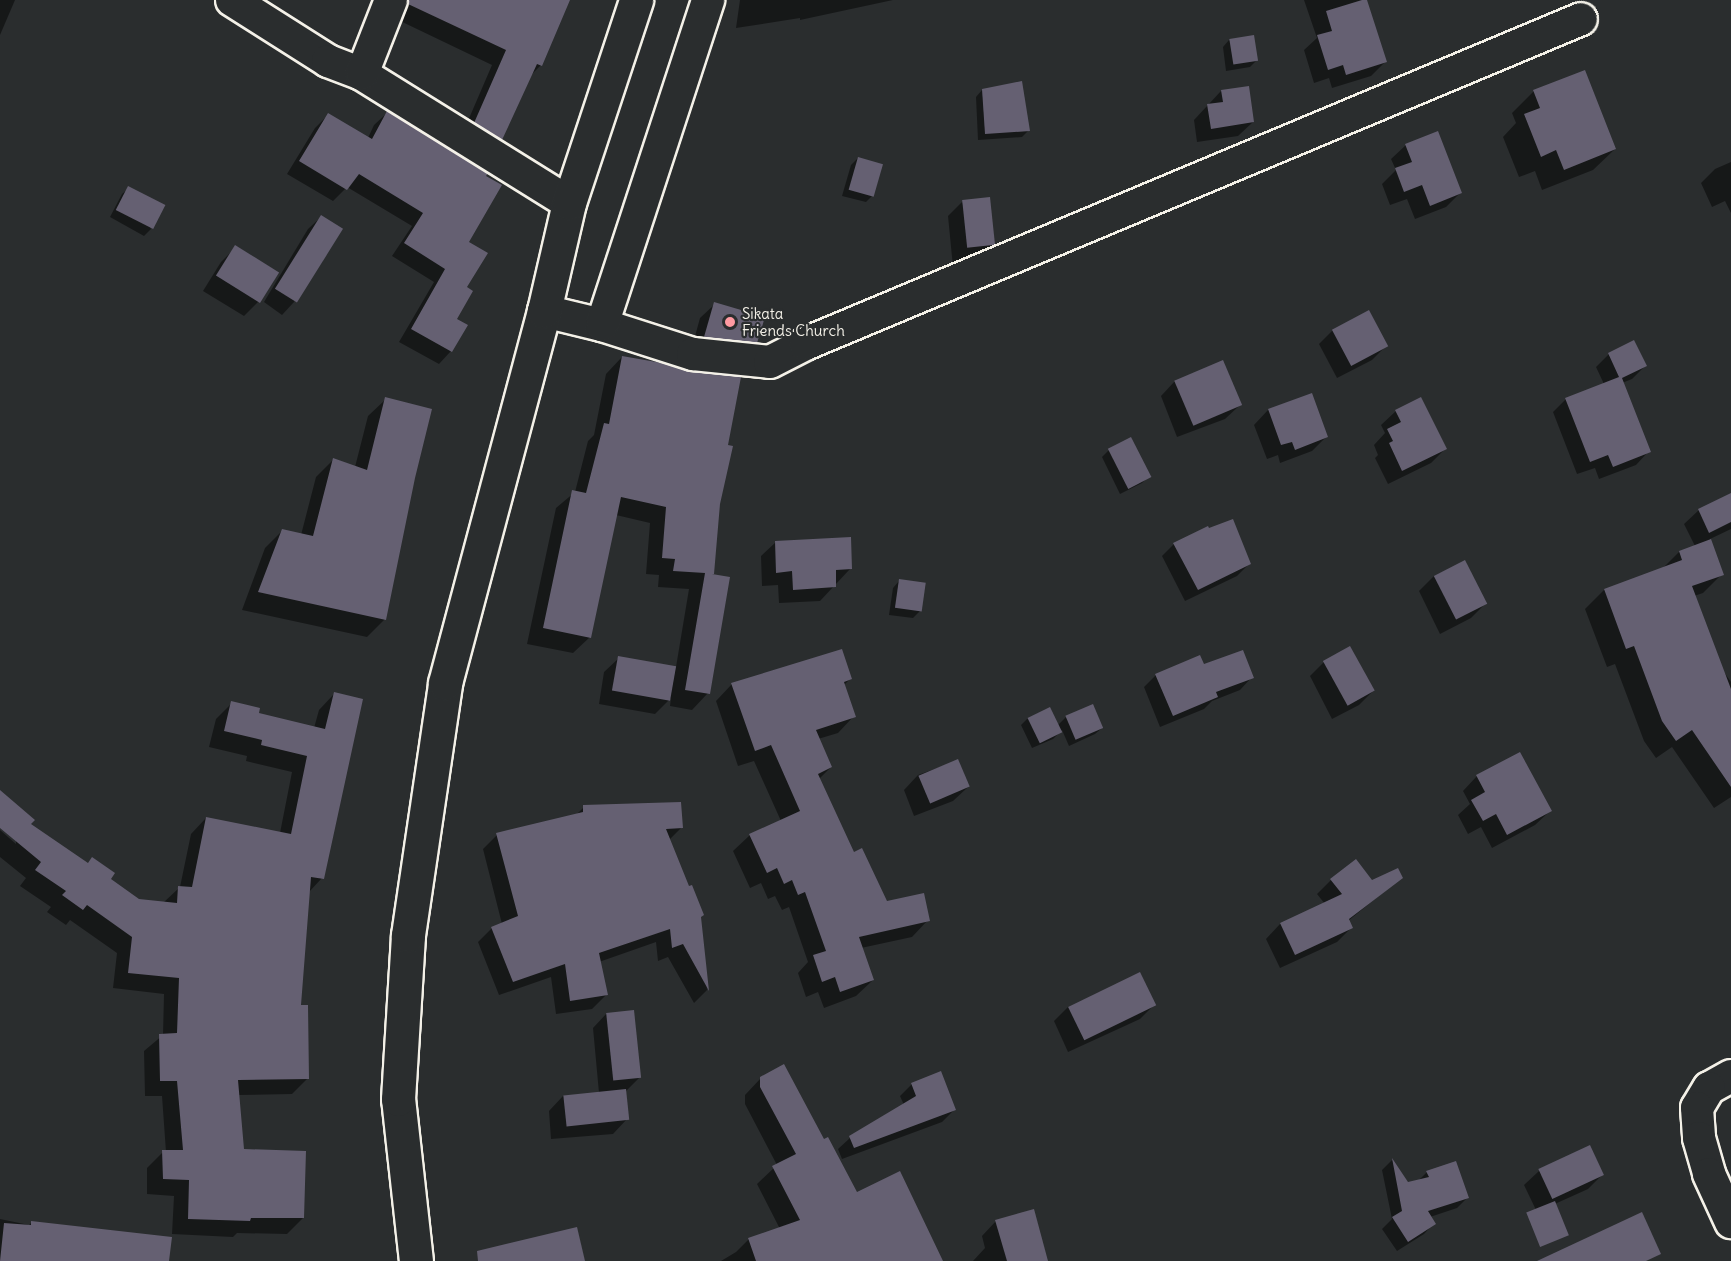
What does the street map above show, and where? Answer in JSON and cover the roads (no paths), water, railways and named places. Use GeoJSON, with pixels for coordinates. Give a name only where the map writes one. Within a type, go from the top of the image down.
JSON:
{"type":"FeatureCollection","features":[{"type":"Feature","properties":{"kind":"street"},"geometry":{"type":"LineString","coordinates":[[232,0],[327,61],[362,74],[569,203]]}},
{"type":"Feature","properties":{"kind":"street"},"geometry":{"type":"LineString","coordinates":[[362,74],[390,0]]}},
{"type":"Feature","properties":{"kind":"street"},"geometry":{"type":"LineString","coordinates":[[416,1261],[398,1099],[408,935],[445,683],[544,311],[569,203],[636,0]]}},
{"type":"Feature","properties":{"kind":"street"},"geometry":{"type":"LineString","coordinates":[[602,325],[708,0]]}},
{"type":"Feature","properties":{"kind":"street"},"geometry":{"type":"LineString","coordinates":[[544,311],[602,325],[693,354],[770,362],[816,339],[1581,19]]}},
{"type":"Feature","properties":{"kind":"street"},"geometry":{"type":"LineString","coordinates":[[1731,1076],[1708,1088],[1697,1108],[1699,1138],[1708,1174],[1731,1222]]}},
{"type":"Feature","properties":{"kind":"place","name":"Sikata Friends Church"},"geometry":{"type":"Point","coordinates":[730,322]}}]}
